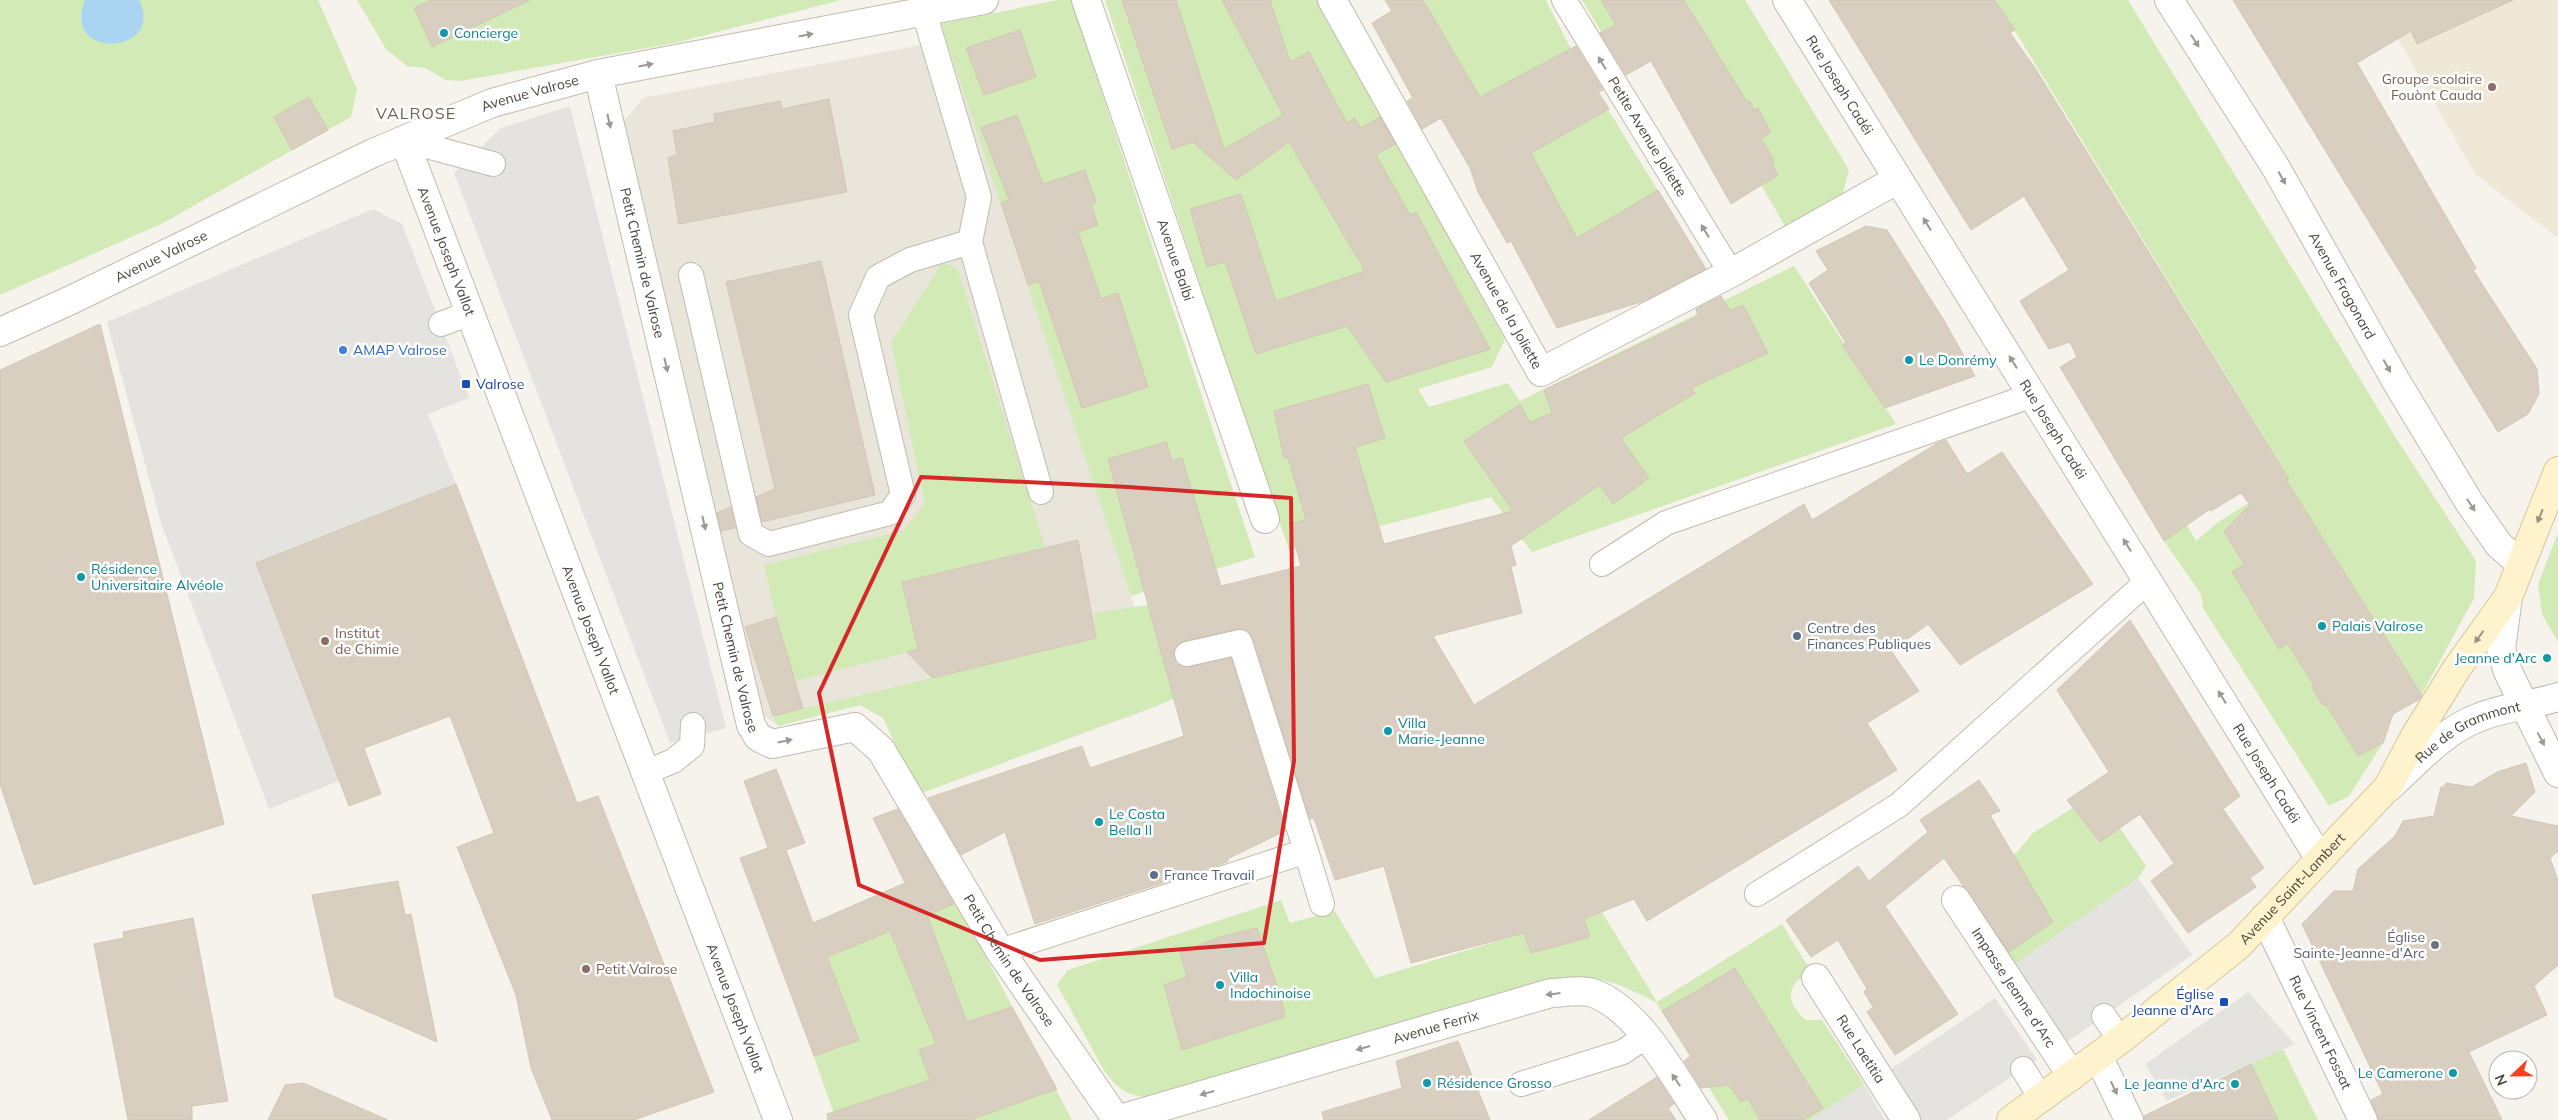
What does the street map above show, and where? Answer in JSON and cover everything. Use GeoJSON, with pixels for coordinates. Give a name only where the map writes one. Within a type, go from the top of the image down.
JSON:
{"type":"FeatureCollection","features":[{"type":"Feature","properties":{"kind":"street","name":"Avenue Valrose"},"geometry":{"type":"LineString","coordinates":[[0,332],[404,140],[492,102],[598,74],[984,0]]}},
{"type":"Feature","properties":{"kind":"street","name":"Avenue Balbi"},"geometry":{"type":"LineString","coordinates":[[1086,0],[1265,519]]}},
{"type":"Feature","properties":{"kind":"street","name":"Avenue de la Joliette"},"geometry":{"type":"LineString","coordinates":[[1332,0],[1541,372],[1731,273],[1898,179]]}},
{"type":"Feature","properties":{"kind":"street","name":"Rue Joseph Cadéi"},"geometry":{"type":"LineString","coordinates":[[1787,0],[2320,858]]}},
{"type":"Feature","properties":{"kind":"street","name":"Avenue Fragonard"},"geometry":{"type":"LineString","coordinates":[[2169,0],[2276,168],[2396,381],[2469,502],[2499,544],[2521,564]]}},
{"type":"Feature","properties":{"kind":"street","name":"Petit Chemin de Valrose"},"geometry":{"type":"LineString","coordinates":[[598,74],[751,725],[758,737],[772,744],[855,726],[881,750],[1000,951],[1117,1120]]}},
{"type":"Feature","properties":{"kind":"street","name":"Avenue Joseph Vallot"},"geometry":{"type":"LineString","coordinates":[[404,140],[778,1120]]}},
{"type":"Feature","properties":{"kind":"street","name":"Avenue Saint-Lambert"},"geometry":{"type":"LineString","coordinates":[[2558,471],[2508,597],[2501,649],[2508,672],[2558,772]]}},
{"type":"Feature","properties":{"kind":"street","name":"Avenue Saint-Lambert"},"geometry":{"type":"LineString","coordinates":[[2011,1120],[2120,1040],[2239,945],[2388,787],[2415,736],[2457,668],[2508,597]]}},
{"type":"Feature","properties":{"kind":"street","name":"Rue de Grammont"},"geometry":{"type":"LineString","coordinates":[[2388,787],[2451,732],[2463,724],[2480,716],[2558,697]]}},
{"type":"Feature","properties":{"kind":"street","name":"Impasse Jeanne d'Arc"},"geometry":{"type":"LineString","coordinates":[[1956,900],[2072,1076]]}},
{"type":"Feature","properties":{"kind":"street","name":"Rue Vincent Fossat"},"geometry":{"type":"LineString","coordinates":[[2265,917],[2360,1115]]}},
{"type":"Feature","properties":{"kind":"street","name":"Rue Laetitia"},"geometry":{"type":"LineString","coordinates":[[1816,978],[1906,1120]]}},
{"type":"Feature","properties":{"kind":"street","name":"Avenue Ferrix"},"geometry":{"type":"LineString","coordinates":[[1117,1120],[1551,993],[1592,992],[1617,1005],[1646,1036],[1704,1120]]}},
{"type":"Feature","properties":{"kind":"street"},"geometry":{"type":"LineString","coordinates":[[2098,1056],[2128,1120]]}},
{"type":"Feature","properties":{"kind":"lane","name":"Petite Avenue Joliette"},"geometry":{"type":"LineString","coordinates":[[1564,0],[1731,273]]}},
{"type":"Feature","properties":{"kind":"lane"},"geometry":{"type":"LineString","coordinates":[[924,12],[979,197],[970,242],[1041,492]]}},
{"type":"Feature","properties":{"kind":"lane"},"geometry":{"type":"LineString","coordinates":[[404,140],[493,164]]}},
{"type":"Feature","properties":{"kind":"lane"},"geometry":{"type":"LineString","coordinates":[[691,275],[751,534],[770,544],[890,513],[903,495],[861,315],[878,277],[910,260],[970,242]]}},
{"type":"Feature","properties":{"kind":"lane"},"geometry":{"type":"LineString","coordinates":[[441,324],[470,313]]}},
{"type":"Feature","properties":{"kind":"lane"},"geometry":{"type":"LineString","coordinates":[[1602,564],[1666,523],[2033,395]]}},
{"type":"Feature","properties":{"kind":"lane"},"geometry":{"type":"LineString","coordinates":[[1757,894],[1899,805],[2149,580]]}},
{"type":"Feature","properties":{"kind":"lane"},"geometry":{"type":"LineString","coordinates":[[1187,654],[1240,642],[1322,904]]}},
{"type":"Feature","properties":{"kind":"lane"},"geometry":{"type":"LineString","coordinates":[[644,773],[673,762],[692,746],[693,725]]}},
{"type":"Feature","properties":{"kind":"lane"},"geometry":{"type":"LineString","coordinates":[[1000,951],[1306,851]]}},
{"type":"Feature","properties":{"kind":"lane"},"geometry":{"type":"LineString","coordinates":[[2104,1016],[2120,1040]]}},
{"type":"Feature","properties":{"kind":"lane"},"geometry":{"type":"LineString","coordinates":[[1521,1084],[1623,1052],[1646,1036]]}},
{"type":"Feature","properties":{"kind":"lane"},"geometry":{"type":"LineString","coordinates":[[2023,1069],[2041,1098]]}},
{"type":"Feature","properties":{"kind":"highlighted area"},"geometry":{"type":"Polygon","coordinates":[[[921,477],[1128,487],[1291,498],[1294,761],[1264,943],[1040,960],[859,885],[819,693],[921,477]]]}},
{"type":"Feature","properties":{"kind":"shaded area","name":"Groupe scolaire Fouònt Cauda"},"geometry":{"type":"Polygon","coordinates":[[[2376,0],[2558,0],[2558,238],[2475,174],[2376,0]]]}},
{"type":"Feature","properties":{"kind":"shaded area"},"geometry":{"type":"Polygon","coordinates":[[[947,40],[1131,596],[1161,705],[919,794],[883,718],[860,705],[778,726],[762,714],[621,125],[643,98],[947,40]]]}},
{"type":"Feature","properties":{"kind":"shaded area"},"geometry":{"type":"Polygon","coordinates":[[[570,106],[726,728],[670,743],[454,173],[501,128],[570,106]]]}},
{"type":"Feature","properties":{"kind":"shaded area"},"geometry":{"type":"Polygon","coordinates":[[[373,209],[402,224],[469,398],[428,414],[456,484],[256,563],[339,781],[269,809],[161,523],[107,322],[373,209]]]}},
{"type":"Feature","properties":{"kind":"shaded area"},"geometry":{"type":"Polygon","coordinates":[[[2138,878],[2192,955],[2067,1042],[2014,965],[2138,878]]]}},
{"type":"Feature","properties":{"kind":"shaded area"},"geometry":{"type":"Polygon","coordinates":[[[2248,992],[2295,1044],[2167,1101],[2145,1064],[2248,992]]]}},
{"type":"Feature","properties":{"kind":"shaded area"},"geometry":{"type":"Polygon","coordinates":[[[1995,998],[2037,1060],[1947,1120],[1919,1120],[1887,1072],[1995,998]]]}},
{"type":"Feature","properties":{"kind":"shaded area"},"geometry":{"type":"Polygon","coordinates":[[[1864,1084],[1885,1120],[1811,1120],[1864,1084]]]}},
{"type":"Feature","properties":{"kind":"green space"},"geometry":{"type":"Polygon","coordinates":[[[0,0],[318,0],[357,89],[351,117],[163,223],[0,295],[0,0]]]}},
{"type":"Feature","properties":{"kind":"green space"},"geometry":{"type":"Polygon","coordinates":[[[357,0],[841,0],[675,43],[460,81],[446,80],[425,68],[407,66],[386,49],[357,0]]]}},
{"type":"Feature","properties":{"kind":"green space"},"geometry":{"type":"Polygon","coordinates":[[[1058,0],[1071,0],[1255,557],[1131,596],[941,24],[1058,0]]]}},
{"type":"Feature","properties":{"kind":"green space"},"geometry":{"type":"Polygon","coordinates":[[[1105,0],[1320,0],[1505,339],[1492,367],[1418,389],[1429,407],[1508,383],[1520,401],[1794,266],[1896,424],[1532,552],[1491,497],[1289,550],[1105,0]]]}},
{"type":"Feature","properties":{"kind":"green space"},"geometry":{"type":"Polygon","coordinates":[[[1424,0],[1546,0],[1571,49],[1701,261],[1605,303],[1469,91],[1424,0]]]}},
{"type":"Feature","properties":{"kind":"green space"},"geometry":{"type":"Polygon","coordinates":[[[1582,0],[1745,0],[1849,170],[1841,200],[1786,228],[1722,117],[1687,17],[1617,58],[1582,0]]]}},
{"type":"Feature","properties":{"kind":"green space"},"geometry":{"type":"Polygon","coordinates":[[[1996,0],[2128,0],[2396,438],[2476,561],[2474,598],[2422,694],[2313,522],[2233,572],[2279,648],[2288,644],[2313,684],[2312,688],[2322,704],[2327,706],[2355,752],[2362,754],[2383,743],[2349,796],[2329,806],[2203,608],[2201,594],[2164,541],[2187,525],[2196,541],[2218,522],[2289,478],[1996,0]]]}},
{"type":"Feature","properties":{"kind":"green space"},"geometry":{"type":"Polygon","coordinates":[[[942,263],[957,267],[1045,547],[903,582],[918,650],[795,681],[776,617],[764,565],[904,530],[925,503],[891,343],[942,263]]]}},
{"type":"Feature","properties":{"kind":"green space"},"geometry":{"type":"Polygon","coordinates":[[[2558,533],[2558,642],[2542,614],[2538,584],[2558,533]]]}},
{"type":"Feature","properties":{"kind":"green space"},"geometry":{"type":"Polygon","coordinates":[[[1149,605],[1174,699],[919,794],[883,718],[860,705],[778,726],[773,716],[1096,639],[1094,613],[1149,605]]]}},
{"type":"Feature","properties":{"kind":"green space"},"geometry":{"type":"Polygon","coordinates":[[[2096,793],[2146,866],[2138,878],[2014,965],[1963,887],[2017,852],[2033,833],[2096,793]]]}},
{"type":"Feature","properties":{"kind":"green space"},"geometry":{"type":"Polygon","coordinates":[[[1281,900],[1290,923],[1335,911],[1375,978],[1524,933],[1532,953],[1590,937],[1584,919],[1602,912],[1657,1002],[1782,924],[1812,973],[1796,982],[1793,988],[1791,994],[1795,1007],[1806,1020],[1822,1020],[1864,1084],[1811,1120],[1729,1120],[1656,1002],[1622,986],[1600,979],[1562,977],[1538,982],[1171,1095],[1140,1096],[1128,1093],[1119,1087],[1104,1069],[1057,985],[1068,970],[1281,900]]]}},
{"type":"Feature","properties":{"kind":"green space"},"geometry":{"type":"Polygon","coordinates":[[[957,902],[1072,1120],[836,1120],[788,982],[819,960],[957,902]]]}},
{"type":"Feature","properties":{"kind":"green space"},"geometry":{"type":"Polygon","coordinates":[[[2283,1049],[2318,1120],[2278,1120],[2251,1064],[2283,1049]]]}},
{"type":"Feature","properties":{"kind":"water"},"geometry":{"type":"Polygon","coordinates":[[[85,0],[139,0],[144,18],[139,32],[128,40],[113,44],[98,41],[87,34],[81,20],[85,0]]]}},
{"type":"Feature","properties":{"kind":"building","name":"Concierge"},"geometry":{"type":"Polygon","coordinates":[[[431,0],[530,0],[432,47],[414,8],[431,0]]]}},
{"type":"Feature","properties":{"kind":"building"},"geometry":{"type":"Polygon","coordinates":[[[1122,0],[1176,0],[1224,149],[1283,115],[1222,0],[1270,0],[1290,62],[1309,52],[1347,123],[1355,118],[1361,128],[1380,117],[1395,144],[1376,155],[1410,215],[1416,212],[1490,349],[1386,382],[1347,326],[1256,354],[1225,262],[1207,267],[1190,209],[1241,194],[1276,301],[1365,271],[1289,142],[1236,180],[1193,142],[1172,149],[1122,0]]]}},
{"type":"Feature","properties":{"kind":"building"},"geometry":{"type":"Polygon","coordinates":[[[1385,0],[1423,0],[1480,97],[1576,46],[1603,90],[1598,92],[1609,109],[1531,153],[1577,238],[1658,190],[1706,269],[1644,301],[1557,328],[1511,241],[1507,243],[1478,192],[1470,168],[1441,118],[1422,129],[1407,101],[1413,98],[1372,23],[1392,11],[1385,0]]]}},
{"type":"Feature","properties":{"kind":"building"},"geometry":{"type":"Polygon","coordinates":[[[1601,0],[1684,0],[1747,102],[1750,101],[1754,110],[1758,108],[1771,132],[1761,138],[1774,160],[1773,166],[1778,175],[1731,204],[1651,61],[1626,75],[1600,33],[1616,25],[1601,0]]]}},
{"type":"Feature","properties":{"kind":"building"},"geometry":{"type":"Polygon","coordinates":[[[1829,0],[1995,0],[2015,30],[2010,33],[2035,68],[2289,479],[2286,480],[2422,695],[2420,699],[2393,714],[2383,743],[2358,756],[2327,706],[2322,704],[2312,688],[2313,684],[2288,644],[2279,649],[2232,572],[2244,564],[2224,531],[2250,505],[2241,493],[2211,511],[2210,509],[2164,541],[2060,367],[2077,357],[2070,342],[2049,349],[2020,301],[2069,270],[2024,196],[1971,230],[1829,0]]]}},
{"type":"Feature","properties":{"kind":"building"},"geometry":{"type":"Polygon","coordinates":[[[2233,0],[2513,0],[2417,44],[2411,31],[2357,63],[2476,268],[2473,270],[2537,369],[2539,394],[2528,414],[2498,432],[2233,0]]]}},
{"type":"Feature","properties":{"kind":"building"},"geometry":{"type":"Polygon","coordinates":[[[1020,30],[1036,77],[984,95],[966,48],[1020,30]]]}},
{"type":"Feature","properties":{"kind":"building"},"geometry":{"type":"Polygon","coordinates":[[[309,97],[328,130],[292,150],[274,117],[309,97]]]}},
{"type":"Feature","properties":{"kind":"building"},"geometry":{"type":"Polygon","coordinates":[[[829,99],[847,192],[679,224],[668,158],[677,155],[673,131],[715,122],[714,114],[780,101],[782,109],[829,99]]]}},
{"type":"Feature","properties":{"kind":"building"},"geometry":{"type":"Polygon","coordinates":[[[1017,115],[1043,184],[1085,170],[1096,202],[1091,204],[1098,225],[1078,232],[1101,299],[1118,293],[1148,387],[1082,408],[1039,281],[1028,285],[1001,203],[1009,200],[981,128],[1017,115]]]}},
{"type":"Feature","properties":{"kind":"building"},"geometry":{"type":"Polygon","coordinates":[[[1866,226],[1887,230],[1945,322],[1975,376],[1885,408],[1842,345],[1846,343],[1809,283],[1828,270],[1816,251],[1866,226]]]}},
{"type":"Feature","properties":{"kind":"building"},"geometry":{"type":"Polygon","coordinates":[[[821,261],[875,495],[762,522],[756,497],[775,489],[726,282],[821,261]]]}},
{"type":"Feature","properties":{"kind":"building"},"geometry":{"type":"Polygon","coordinates":[[[1721,296],[1730,311],[1743,305],[1768,353],[1691,388],[1695,393],[1621,438],[1649,478],[1613,504],[1599,485],[1511,546],[1516,565],[1511,567],[1522,613],[1433,636],[1474,705],[1804,504],[1812,520],[1936,444],[1946,440],[1967,474],[2002,452],[2093,584],[1960,665],[1928,624],[1891,651],[1919,691],[1867,723],[1897,770],[1647,921],[1634,899],[1584,919],[1590,937],[1531,953],[1524,933],[1411,963],[1384,866],[1335,880],[1314,818],[1310,819],[1253,638],[1249,632],[1237,629],[1184,641],[1174,649],[1174,658],[1177,664],[1190,667],[1231,658],[1285,831],[1229,858],[1227,862],[1035,924],[1005,832],[961,855],[928,798],[1082,746],[1090,768],[1184,736],[1108,459],[1166,442],[1172,461],[1182,458],[1221,586],[1301,566],[1289,524],[1306,520],[1288,457],[1284,458],[1274,411],[1368,384],[1385,438],[1355,447],[1384,544],[1513,511],[1464,441],[1520,404],[1530,422],[1552,413],[1544,390],[1698,316],[1696,309],[1721,296]]]}},
{"type":"Feature","properties":{"kind":"building","name":"Résidence Universitaire Alvéole"},"geometry":{"type":"Polygon","coordinates":[[[100,324],[224,824],[34,885],[0,784],[0,370],[100,324]]]}},
{"type":"Feature","properties":{"kind":"building"},"geometry":{"type":"Polygon","coordinates":[[[456,484],[577,803],[598,796],[714,1092],[634,1120],[552,1120],[531,1068],[516,995],[457,847],[494,833],[450,716],[364,748],[381,794],[349,806],[256,563],[456,484]]]}},
{"type":"Feature","properties":{"kind":"building"},"geometry":{"type":"Polygon","coordinates":[[[731,507],[735,528],[721,531],[717,513],[731,507]]]}},
{"type":"Feature","properties":{"kind":"building"},"geometry":{"type":"Polygon","coordinates":[[[1078,540],[1096,638],[932,678],[907,652],[918,649],[902,582],[1078,540]]]}},
{"type":"Feature","properties":{"kind":"building"},"geometry":{"type":"Polygon","coordinates":[[[776,617],[803,708],[773,716],[745,627],[776,617]]]}},
{"type":"Feature","properties":{"kind":"building"},"geometry":{"type":"Polygon","coordinates":[[[2130,620],[2240,796],[2223,809],[2264,868],[2250,878],[2256,887],[2188,933],[2151,881],[2174,863],[2140,814],[2100,842],[2067,800],[2109,772],[2057,690],[2130,620]]]}},
{"type":"Feature","properties":{"kind":"building","name":"Église Sainte-Jeanne-d'Arc"},"geometry":{"type":"Polygon","coordinates":[[[2526,763],[2535,792],[2511,816],[2558,826],[2558,851],[2550,858],[2558,881],[2558,965],[2534,986],[2547,1015],[2469,1052],[2488,1091],[2488,1100],[2492,1100],[2502,1120],[2378,1120],[2371,1100],[2383,1094],[2302,924],[2334,891],[2353,891],[2358,869],[2395,836],[2403,821],[2434,816],[2441,787],[2444,787],[2446,783],[2472,787],[2497,772],[2526,763]]]}},
{"type":"Feature","properties":{"kind":"building"},"geometry":{"type":"Polygon","coordinates":[[[776,769],[805,843],[786,850],[813,923],[905,883],[873,818],[898,809],[954,904],[927,915],[967,1022],[1012,1007],[1057,1089],[970,1120],[828,1120],[827,1114],[930,1080],[919,1050],[936,1044],[890,931],[827,957],[859,1040],[814,1056],[740,858],[768,848],[744,781],[776,769]]]}},
{"type":"Feature","properties":{"kind":"building"},"geometry":{"type":"Polygon","coordinates":[[[1979,780],[2000,811],[1990,815],[2053,922],[2009,952],[1944,858],[1885,906],[1958,1014],[1895,1055],[1867,1012],[1873,1007],[1864,992],[1867,989],[1838,940],[1811,957],[1786,920],[1858,866],[1869,881],[1928,832],[1920,820],[1979,780]]]}},
{"type":"Feature","properties":{"kind":"building"},"geometry":{"type":"Polygon","coordinates":[[[398,881],[405,915],[411,914],[437,1042],[335,997],[312,895],[398,881]]]}},
{"type":"Feature","properties":{"kind":"building"},"geometry":{"type":"Polygon","coordinates":[[[193,918],[228,1101],[192,1106],[192,1120],[128,1120],[94,944],[124,938],[123,932],[193,918]]]}},
{"type":"Feature","properties":{"kind":"building","name":"Villa Indochinoise"},"geometry":{"type":"Polygon","coordinates":[[[1257,928],[1282,1001],[1285,1017],[1182,1050],[1164,985],[1187,977],[1180,952],[1220,937],[1257,928]]]}},
{"type":"Feature","properties":{"kind":"building"},"geometry":{"type":"Polygon","coordinates":[[[1735,968],[1823,1108],[1803,1120],[1760,1120],[1748,1099],[1741,1102],[1729,1085],[1701,1088],[1684,1061],[1691,1056],[1662,1011],[1735,968]]]}},
{"type":"Feature","properties":{"kind":"building","name":"Résidence Grosso"},"geometry":{"type":"Polygon","coordinates":[[[1458,1041],[1490,1120],[1324,1120],[1322,1112],[1402,1088],[1396,1061],[1458,1041]]]}},
{"type":"Feature","properties":{"kind":"building","name":"Le Jeanne d'Arc"},"geometry":{"type":"Polygon","coordinates":[[[2251,1064],[2278,1120],[2144,1120],[2144,1116],[2251,1064]]]}},
{"type":"Feature","properties":{"kind":"building"},"geometry":{"type":"Polygon","coordinates":[[[1657,1077],[1674,1104],[1668,1108],[1676,1120],[1589,1120],[1657,1077]]]}},
{"type":"Feature","properties":{"kind":"building"},"geometry":{"type":"Polygon","coordinates":[[[303,1083],[388,1120],[268,1120],[285,1085],[303,1083]]]}},
{"type":"Feature","properties":{"kind":"place","name":"Concierge"},"geometry":{"type":"Point","coordinates":[444,33]}},
{"type":"Feature","properties":{"kind":"place","name":"Groupe scolaire Fouònt Cauda"},"geometry":{"type":"Point","coordinates":[2492,87]}},
{"type":"Feature","properties":{"kind":"place","name":"AMAP Valrose"},"geometry":{"type":"Point","coordinates":[343,350]}},
{"type":"Feature","properties":{"kind":"place","name":"Le Donrémy"},"geometry":{"type":"Point","coordinates":[1909,360]}},
{"type":"Feature","properties":{"kind":"place","name":"Valrose"},"geometry":{"type":"Point","coordinates":[466,384]}},
{"type":"Feature","properties":{"kind":"place","name":"Résidence Universitaire Alvéole"},"geometry":{"type":"Point","coordinates":[81,577]}},
{"type":"Feature","properties":{"kind":"place","name":"Palais Valrose"},"geometry":{"type":"Point","coordinates":[2322,626]}},
{"type":"Feature","properties":{"kind":"place","name":"Centre des Finances Publiques"},"geometry":{"type":"Point","coordinates":[1797,636]}},
{"type":"Feature","properties":{"kind":"place","name":"Institut de Chimie"},"geometry":{"type":"Point","coordinates":[325,641]}},
{"type":"Feature","properties":{"kind":"place","name":"Jeanne d'Arc"},"geometry":{"type":"Point","coordinates":[2547,658]}},
{"type":"Feature","properties":{"kind":"place","name":"Villa Marie-Jeanne"},"geometry":{"type":"Point","coordinates":[1388,731]}},
{"type":"Feature","properties":{"kind":"place","name":"Le Costa Bella II"},"geometry":{"type":"Point","coordinates":[1099,822]}},
{"type":"Feature","properties":{"kind":"place","name":"France Travail"},"geometry":{"type":"Point","coordinates":[1154,875]}},
{"type":"Feature","properties":{"kind":"place","name":"Église Sainte-Jeanne-d'Arc"},"geometry":{"type":"Point","coordinates":[2435,945]}},
{"type":"Feature","properties":{"kind":"place","name":"Petit Valrose"},"geometry":{"type":"Point","coordinates":[586,969]}},
{"type":"Feature","properties":{"kind":"place","name":"Villa Indochinoise"},"geometry":{"type":"Point","coordinates":[1220,985]}},
{"type":"Feature","properties":{"kind":"place","name":"Église Jeanne d'Arc"},"geometry":{"type":"Point","coordinates":[2224,1002]}},
{"type":"Feature","properties":{"kind":"place","name":"Le Camerone"},"geometry":{"type":"Point","coordinates":[2453,1073]}},
{"type":"Feature","properties":{"kind":"place","name":"Résidence Grosso"},"geometry":{"type":"Point","coordinates":[1427,1083]}},
{"type":"Feature","properties":{"kind":"place","name":"Le Jeanne d'Arc"},"geometry":{"type":"Point","coordinates":[2235,1084]}},
{"type":"Feature","properties":{"kind":"district","name":"VALROSE"},"geometry":{"type":"Point","coordinates":[416,113]}}]}
